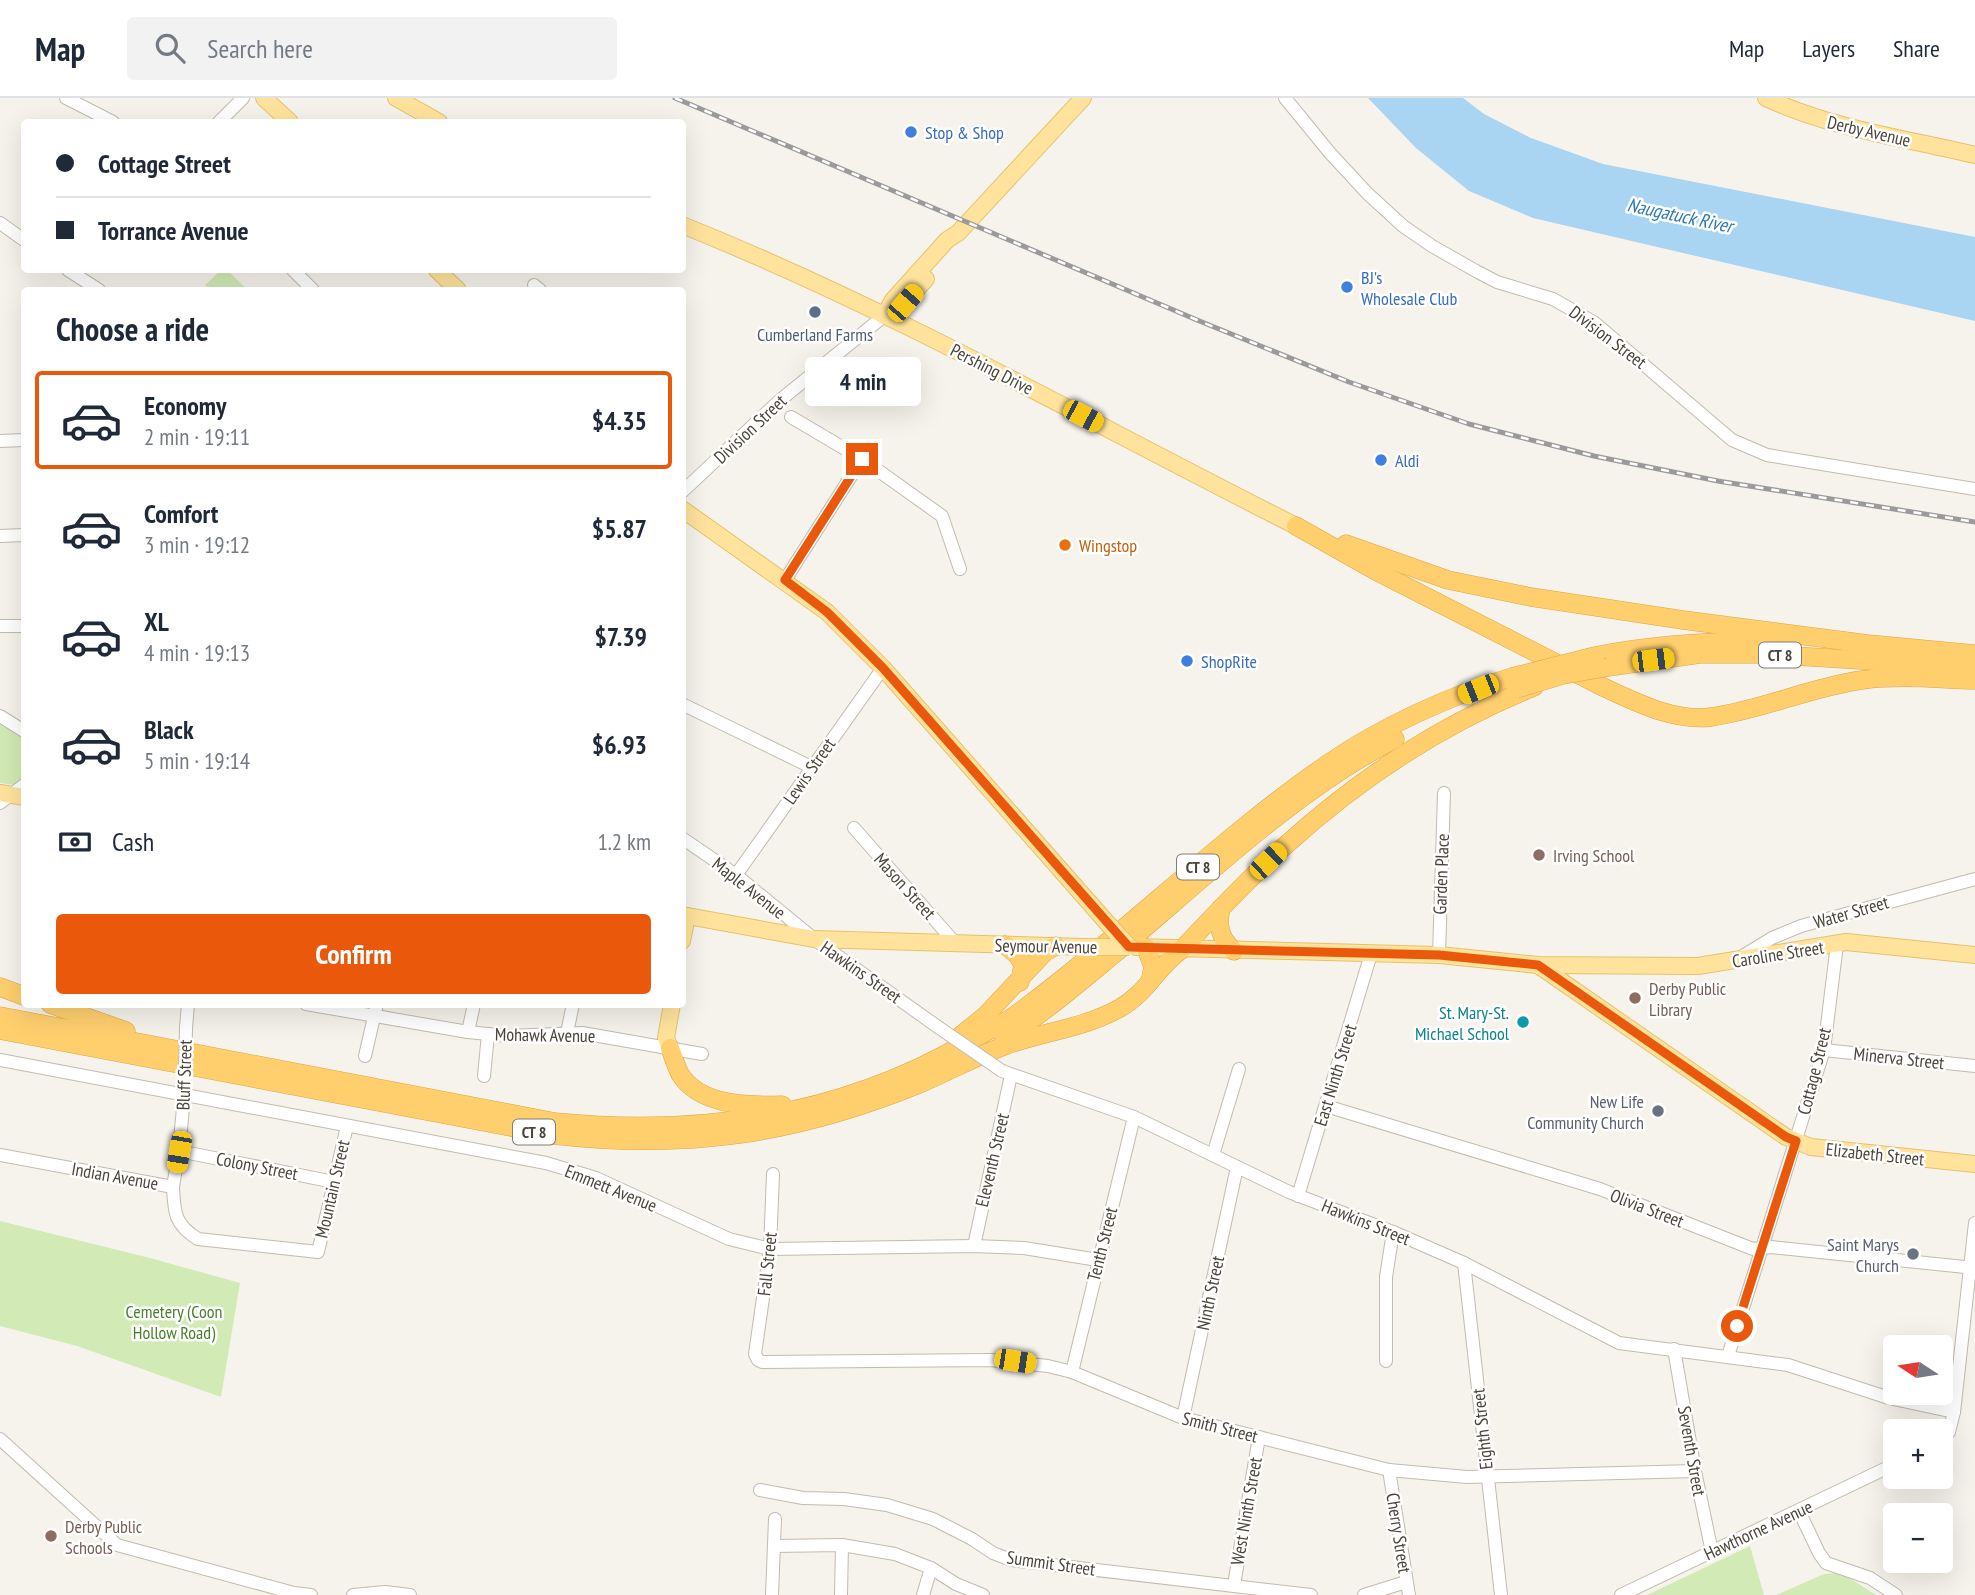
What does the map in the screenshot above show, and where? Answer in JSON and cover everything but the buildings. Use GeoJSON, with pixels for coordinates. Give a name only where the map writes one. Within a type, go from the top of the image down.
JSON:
{"type":"FeatureCollection","features":[{"type":"Feature","properties":{"kind":"highway"},"geometry":{"type":"LineString","coordinates":[[1296,526],[1448,580],[1531,597],[1867,644]]}},
{"type":"Feature","properties":{"kind":"highway"},"geometry":{"type":"LineString","coordinates":[[1296,526],[1374,570],[1604,687],[1639,704],[1674,714],[1709,717],[1817,689],[1864,680],[1972,675]]}},
{"type":"Feature","properties":{"kind":"highway","name":"CT 8"},"geometry":{"type":"LineString","coordinates":[[0,1016],[528,1118],[619,1128],[692,1126],[759,1119],[824,1104],[897,1079],[1016,1015],[1270,807],[1331,762],[1388,729],[1439,705],[1563,675],[1629,649],[1704,640],[1867,644],[1975,654]]}},
{"type":"Feature","properties":{"kind":"highway","name":"CT 8"},"geometry":{"type":"LineString","coordinates":[[0,1030],[553,1135],[633,1142],[715,1138],[781,1128],[850,1109],[918,1085],[1030,1022],[1278,816],[1336,774],[1390,741],[1441,715],[1516,686],[1602,661],[1700,654],[1749,654],[1953,666],[1972,675]]}},
{"type":"Feature","properties":{"kind":"highway"},"geometry":{"type":"LineString","coordinates":[[918,1085],[1002,1046],[1107,1014],[1131,1000],[1146,988],[1166,961],[1181,950],[1285,845],[1342,797],[1411,749],[1516,686]]}},
{"type":"Feature","properties":{"kind":"highway"},"geometry":{"type":"LineString","coordinates":[[1221,908],[1219,929],[1226,943],[1234,951]]}},
{"type":"Feature","properties":{"kind":"highway"},"geometry":{"type":"LineString","coordinates":[[1005,945],[1023,964],[1020,982]]}},
{"type":"Feature","properties":{"kind":"highway"},"geometry":{"type":"LineString","coordinates":[[897,1079],[965,1033],[1020,982],[1045,952],[1056,946]]}},
{"type":"Feature","properties":{"kind":"highway"},"geometry":{"type":"LineString","coordinates":[[1137,947],[1153,967],[1146,988]]}},
{"type":"Feature","properties":{"kind":"highway"},"geometry":{"type":"LineString","coordinates":[[0,987],[21,995]]}},
{"type":"Feature","properties":{"kind":"highway"},"geometry":{"type":"LineString","coordinates":[[61,1008],[127,1031],[169,1041],[220,1058]]}},
{"type":"Feature","properties":{"kind":"highway"},"geometry":{"type":"LineString","coordinates":[[0,1038],[73,1052],[149,1058]]}},
{"type":"Feature","properties":{"kind":"highway"},"geometry":{"type":"LineString","coordinates":[[670,1048],[684,1079],[700,1093],[712,1098],[760,1106],[824,1104]]}},
{"type":"Feature","properties":{"kind":"main road"},"geometry":{"type":"LineString","coordinates":[[264,98],[287,119]]}},
{"type":"Feature","properties":{"kind":"main road"},"geometry":{"type":"LineString","coordinates":[[396,98],[434,119]]}},
{"type":"Feature","properties":{"kind":"main road","name":"Division Street"},"geometry":{"type":"LineString","coordinates":[[884,316],[905,303],[952,249],[958,233],[1083,98]]}},
{"type":"Feature","properties":{"kind":"main road","name":"Derby Avenue"},"geometry":{"type":"LineString","coordinates":[[1766,98],[1850,129],[1975,156]]}},
{"type":"Feature","properties":{"kind":"main road","name":"Pershing Drive"},"geometry":{"type":"LineString","coordinates":[[686,227],[796,272],[1014,380],[1296,526]]}},
{"type":"Feature","properties":{"kind":"main road"},"geometry":{"type":"LineString","coordinates":[[440,273],[455,287]]}},
{"type":"Feature","properties":{"kind":"main road"},"geometry":{"type":"LineString","coordinates":[[686,512],[827,612],[883,668],[1109,925],[1137,947]]}},
{"type":"Feature","properties":{"kind":"main road","name":"Seymour Avenue"},"geometry":{"type":"LineString","coordinates":[[686,916],[814,939],[1439,955],[1538,965]]}},
{"type":"Feature","properties":{"kind":"main road","name":"Caroline Street"},"geometry":{"type":"LineString","coordinates":[[1538,965],[1699,966],[1846,942],[1975,955]]}},
{"type":"Feature","properties":{"kind":"main road","name":"Elizabeth Street"},"geometry":{"type":"LineString","coordinates":[[1538,965],[1786,1137],[1811,1147],[1975,1164]]}},
{"type":"Feature","properties":{"kind":"main road"},"geometry":{"type":"LineString","coordinates":[[670,1048],[666,1038],[671,1008]]}},
{"type":"Feature","properties":{"kind":"street"},"geometry":{"type":"LineString","coordinates":[[66,98],[107,119]]}},
{"type":"Feature","properties":{"kind":"street"},"geometry":{"type":"LineString","coordinates":[[222,119],[243,98]]}},
{"type":"Feature","properties":{"kind":"street","name":"Division Street"},"geometry":{"type":"LineString","coordinates":[[1285,98],[1367,194],[1403,226],[1432,246],[1497,282],[1553,299],[1595,323],[1732,439],[1767,455],[1975,489]]}},
{"type":"Feature","properties":{"kind":"street"},"geometry":{"type":"LineString","coordinates":[[0,223],[21,238]]}},
{"type":"Feature","properties":{"kind":"street"},"geometry":{"type":"LineString","coordinates":[[73,273],[94,287]]}},
{"type":"Feature","properties":{"kind":"street"},"geometry":{"type":"LineString","coordinates":[[296,273],[310,287]]}},
{"type":"Feature","properties":{"kind":"street","name":"Division Street"},"geometry":{"type":"LineString","coordinates":[[686,488],[779,401],[884,316]]}},
{"type":"Feature","properties":{"kind":"street"},"geometry":{"type":"LineString","coordinates":[[791,417],[862,459],[942,516],[960,569]]}},
{"type":"Feature","properties":{"kind":"street"},"geometry":{"type":"LineString","coordinates":[[0,441],[21,440]]}},
{"type":"Feature","properties":{"kind":"street"},"geometry":{"type":"LineString","coordinates":[[785,580],[862,459]]}},
{"type":"Feature","properties":{"kind":"street"},"geometry":{"type":"LineString","coordinates":[[0,536],[21,536]]}},
{"type":"Feature","properties":{"kind":"street"},"geometry":{"type":"LineString","coordinates":[[0,626],[21,626]]}},
{"type":"Feature","properties":{"kind":"street","name":"Lewis Street"},"geometry":{"type":"LineString","coordinates":[[736,875],[883,668]]}},
{"type":"Feature","properties":{"kind":"street"},"geometry":{"type":"LineString","coordinates":[[686,706],[811,767]]}},
{"type":"Feature","properties":{"kind":"street"},"geometry":{"type":"LineString","coordinates":[[0,716],[21,729]]}},
{"type":"Feature","properties":{"kind":"street","name":"Garden Place"},"geometry":{"type":"LineString","coordinates":[[1439,955],[1444,793]]}},
{"type":"Feature","properties":{"kind":"street","name":"Mason Street"},"geometry":{"type":"LineString","coordinates":[[854,828],[956,944]]}},
{"type":"Feature","properties":{"kind":"street","name":"Maple Avenue"},"geometry":{"type":"LineString","coordinates":[[686,841],[736,875],[814,939]]}},
{"type":"Feature","properties":{"kind":"street","name":"Water Street"},"geometry":{"type":"LineString","coordinates":[[1733,961],[1772,938],[1801,926],[1975,879]]}},
{"type":"Feature","properties":{"kind":"street","name":"Hawkins Street"},"geometry":{"type":"LineString","coordinates":[[814,939],[1007,1073],[1134,1117],[1298,1196],[1393,1232],[1464,1263],[1619,1343],[1788,1365],[1889,1398],[1954,1412]]}},
{"type":"Feature","properties":{"kind":"street","name":"Cottage Street"},"geometry":{"type":"LineString","coordinates":[[1728,1356],[1824,1050],[1837,944]]}},
{"type":"Feature","properties":{"kind":"street","name":"East Ninth Street"},"geometry":{"type":"LineString","coordinates":[[1298,1196],[1371,954]]}},
{"type":"Feature","properties":{"kind":"street","name":"Bluff Street"},"geometry":{"type":"LineString","coordinates":[[173,1186],[185,1093],[188,1008]]}},
{"type":"Feature","properties":{"kind":"street","name":"Mohawk Avenue"},"geometry":{"type":"LineString","coordinates":[[353,1008],[376,1010],[468,1032],[518,1036],[582,1033],[702,1054]]}},
{"type":"Feature","properties":{"kind":"street"},"geometry":{"type":"LineString","coordinates":[[468,1032],[473,1008]]}},
{"type":"Feature","properties":{"kind":"street"},"geometry":{"type":"LineString","coordinates":[[567,1033],[572,1008]]}},
{"type":"Feature","properties":{"kind":"street"},"geometry":{"type":"LineString","coordinates":[[365,1056],[376,1010]]}},
{"type":"Feature","properties":{"kind":"street"},"geometry":{"type":"LineString","coordinates":[[484,1076],[488,1034]]}},
{"type":"Feature","properties":{"kind":"street","name":"Minerva Street"},"geometry":{"type":"LineString","coordinates":[[1824,1050],[1975,1066]]}},
{"type":"Feature","properties":{"kind":"street","name":"Emmett Avenue"},"geometry":{"type":"LineString","coordinates":[[0,1060],[546,1163],[596,1178],[729,1239],[770,1249],[974,1246],[1024,1248],[1098,1260]]}},
{"type":"Feature","properties":{"kind":"street"},"geometry":{"type":"LineString","coordinates":[[1213,1155],[1239,1069]]}},
{"type":"Feature","properties":{"kind":"street","name":"Eleventh Street"},"geometry":{"type":"LineString","coordinates":[[974,1246],[1007,1073]]}},
{"type":"Feature","properties":{"kind":"street","name":"Olivia Street"},"geometry":{"type":"LineString","coordinates":[[1326,1106],[1600,1189],[1753,1249],[1771,1247],[1973,1268]]}},
{"type":"Feature","properties":{"kind":"street","name":"Tenth Street"},"geometry":{"type":"LineString","coordinates":[[1072,1372],[1134,1117]]}},
{"type":"Feature","properties":{"kind":"street","name":"Mountain Street"},"geometry":{"type":"LineString","coordinates":[[318,1252],[347,1126]]}},
{"type":"Feature","properties":{"kind":"street","name":"Colony Street"},"geometry":{"type":"LineString","coordinates":[[179,1152],[248,1163],[334,1182]]}},
{"type":"Feature","properties":{"kind":"street","name":"Indian Avenue"},"geometry":{"type":"LineString","coordinates":[[0,1155],[173,1186],[174,1210],[183,1230],[198,1239],[318,1252]]}},
{"type":"Feature","properties":{"kind":"street","name":"Ninth Street"},"geometry":{"type":"LineString","coordinates":[[1183,1418],[1237,1167]]}},
{"type":"Feature","properties":{"kind":"street","name":"Fall Street"},"geometry":{"type":"LineString","coordinates":[[755,1354],[770,1249],[773,1174]]}},
{"type":"Feature","properties":{"kind":"street"},"geometry":{"type":"LineString","coordinates":[[1952,1419],[1973,1268],[1975,1223]]}},
{"type":"Feature","properties":{"kind":"street"},"geometry":{"type":"LineString","coordinates":[[1386,1360],[1386,1277],[1393,1232]]}},
{"type":"Feature","properties":{"kind":"street","name":"Eighth Street"},"geometry":{"type":"LineString","coordinates":[[1464,1263],[1502,1595]]}},
{"type":"Feature","properties":{"kind":"street","name":"Seventh Street"},"geometry":{"type":"LineString","coordinates":[[1674,1349],[1712,1552]]}},
{"type":"Feature","properties":{"kind":"street","name":"Smith Street"},"geometry":{"type":"LineString","coordinates":[[755,1354],[758,1360],[769,1363],[1015,1361],[1072,1372],[1183,1418],[1389,1470],[1444,1476],[1695,1471]]}},
{"type":"Feature","properties":{"kind":"street"},"geometry":{"type":"LineString","coordinates":[[1960,1370],[1975,1371]]}},
{"type":"Feature","properties":{"kind":"street","name":"West Ninth Street"},"geometry":{"type":"LineString","coordinates":[[1234,1585],[1259,1437]]}},
{"type":"Feature","properties":{"kind":"street"},"geometry":{"type":"LineString","coordinates":[[0,1439],[117,1545],[294,1593],[311,1595]]}},
{"type":"Feature","properties":{"kind":"street","name":"Cherry Street"},"geometry":{"type":"LineString","coordinates":[[1389,1470],[1408,1589]]}},
{"type":"Feature","properties":{"kind":"street","name":"Hawthorne Avenue"},"geometry":{"type":"LineString","coordinates":[[1621,1595],[1883,1470]]}},
{"type":"Feature","properties":{"kind":"street","name":"Summit Street"},"geometry":{"type":"LineString","coordinates":[[760,1490],[803,1498],[844,1499],[887,1505],[933,1519],[993,1553],[1011,1560],[1311,1595]]}},
{"type":"Feature","properties":{"kind":"street"},"geometry":{"type":"LineString","coordinates":[[1799,1511],[1826,1563],[1870,1578],[1896,1595]]}},
{"type":"Feature","properties":{"kind":"street"},"geometry":{"type":"LineString","coordinates":[[772,1595],[775,1520]]}},
{"type":"Feature","properties":{"kind":"street"},"geometry":{"type":"LineString","coordinates":[[774,1546],[842,1545],[895,1554],[931,1568],[956,1584],[984,1595]]}},
{"type":"Feature","properties":{"kind":"street"},"geometry":{"type":"LineString","coordinates":[[841,1595],[842,1545]]}},
{"type":"Feature","properties":{"kind":"street"},"geometry":{"type":"LineString","coordinates":[[923,1595],[931,1568]]}},
{"type":"Feature","properties":{"kind":"street"},"geometry":{"type":"LineString","coordinates":[[1364,1595],[1408,1589]]}},
{"type":"Feature","properties":{"kind":"street"},"geometry":{"type":"LineString","coordinates":[[353,1595],[385,1592],[410,1595]]}},
{"type":"Feature","properties":{"kind":"green space"},"geometry":{"type":"Polygon","coordinates":[[[218,273],[230,273],[245,287],[207,287],[205,285],[218,273]]]}},
{"type":"Feature","properties":{"kind":"green space"},"geometry":{"type":"Polygon","coordinates":[[[0,723],[21,737],[21,780],[15,785],[0,783],[0,723]]]}},
{"type":"Feature","properties":{"kind":"green space","name":"Cemetery (Coon Hollow Road)"},"geometry":{"type":"Polygon","coordinates":[[[0,1221],[240,1283],[221,1397],[77,1346],[0,1326],[0,1221]]]}},
{"type":"Feature","properties":{"kind":"green space"},"geometry":{"type":"Polygon","coordinates":[[[1750,1546],[1764,1595],[1647,1595],[1750,1546]]]}},
{"type":"Feature","properties":{"kind":"green space"},"geometry":{"type":"Polygon","coordinates":[[[1836,1573],[1848,1577],[1876,1595],[1776,1595],[1824,1574],[1836,1573]]]}},
{"type":"Feature","properties":{"kind":"water","name":"Naugatuck River"},"geometry":{"type":"Polygon","coordinates":[[[1368,98],[1463,98],[1484,114],[1531,138],[1603,164],[1975,237],[1975,321],[1533,218],[1469,191],[1416,148],[1368,98]]]}},
{"type":"Feature","properties":{"kind":"railway"},"geometry":{"type":"LineString","coordinates":[[675,98],[1197,320],[1349,382],[1469,424],[1594,456],[1718,481],[1975,522]]}},
{"type":"Feature","properties":{"kind":"place","name":"Stop & Shop"},"geometry":{"type":"Point","coordinates":[911,132]}},
{"type":"Feature","properties":{"kind":"place","name":"BJ's Wholesale Club"},"geometry":{"type":"Point","coordinates":[1347,287]}},
{"type":"Feature","properties":{"kind":"place","name":"Cumberland Farms"},"geometry":{"type":"Point","coordinates":[815,312]}},
{"type":"Feature","properties":{"kind":"place","name":"Aldi"},"geometry":{"type":"Point","coordinates":[1381,460]}},
{"type":"Feature","properties":{"kind":"place","name":"Wingstop"},"geometry":{"type":"Point","coordinates":[1065,545]}},
{"type":"Feature","properties":{"kind":"place","name":"ShopRite"},"geometry":{"type":"Point","coordinates":[1187,661]}},
{"type":"Feature","properties":{"kind":"place","name":"Irving School"},"geometry":{"type":"Point","coordinates":[1539,855]}},
{"type":"Feature","properties":{"kind":"place","name":"Derby Public Library"},"geometry":{"type":"Point","coordinates":[1635,998]}},
{"type":"Feature","properties":{"kind":"place","name":"St. Mary-St. Michael School"},"geometry":{"type":"Point","coordinates":[1523,1022]}},
{"type":"Feature","properties":{"kind":"place","name":"New Life Community Church"},"geometry":{"type":"Point","coordinates":[1658,1111]}},
{"type":"Feature","properties":{"kind":"place","name":"Saint Marys Church"},"geometry":{"type":"Point","coordinates":[1913,1254]}},
{"type":"Feature","properties":{"kind":"place","name":"Derby Public Schools"},"geometry":{"type":"Point","coordinates":[51,1536]}},
{"type":"Feature","properties":{"kind":"route"},"geometry":{"type":"LineString","coordinates":[[862,459],[785,580],[827,612],[883,668],[1129,947],[1439,955],[1538,965],[1786,1137],[1796,1141],[1737,1326]]}}]}
